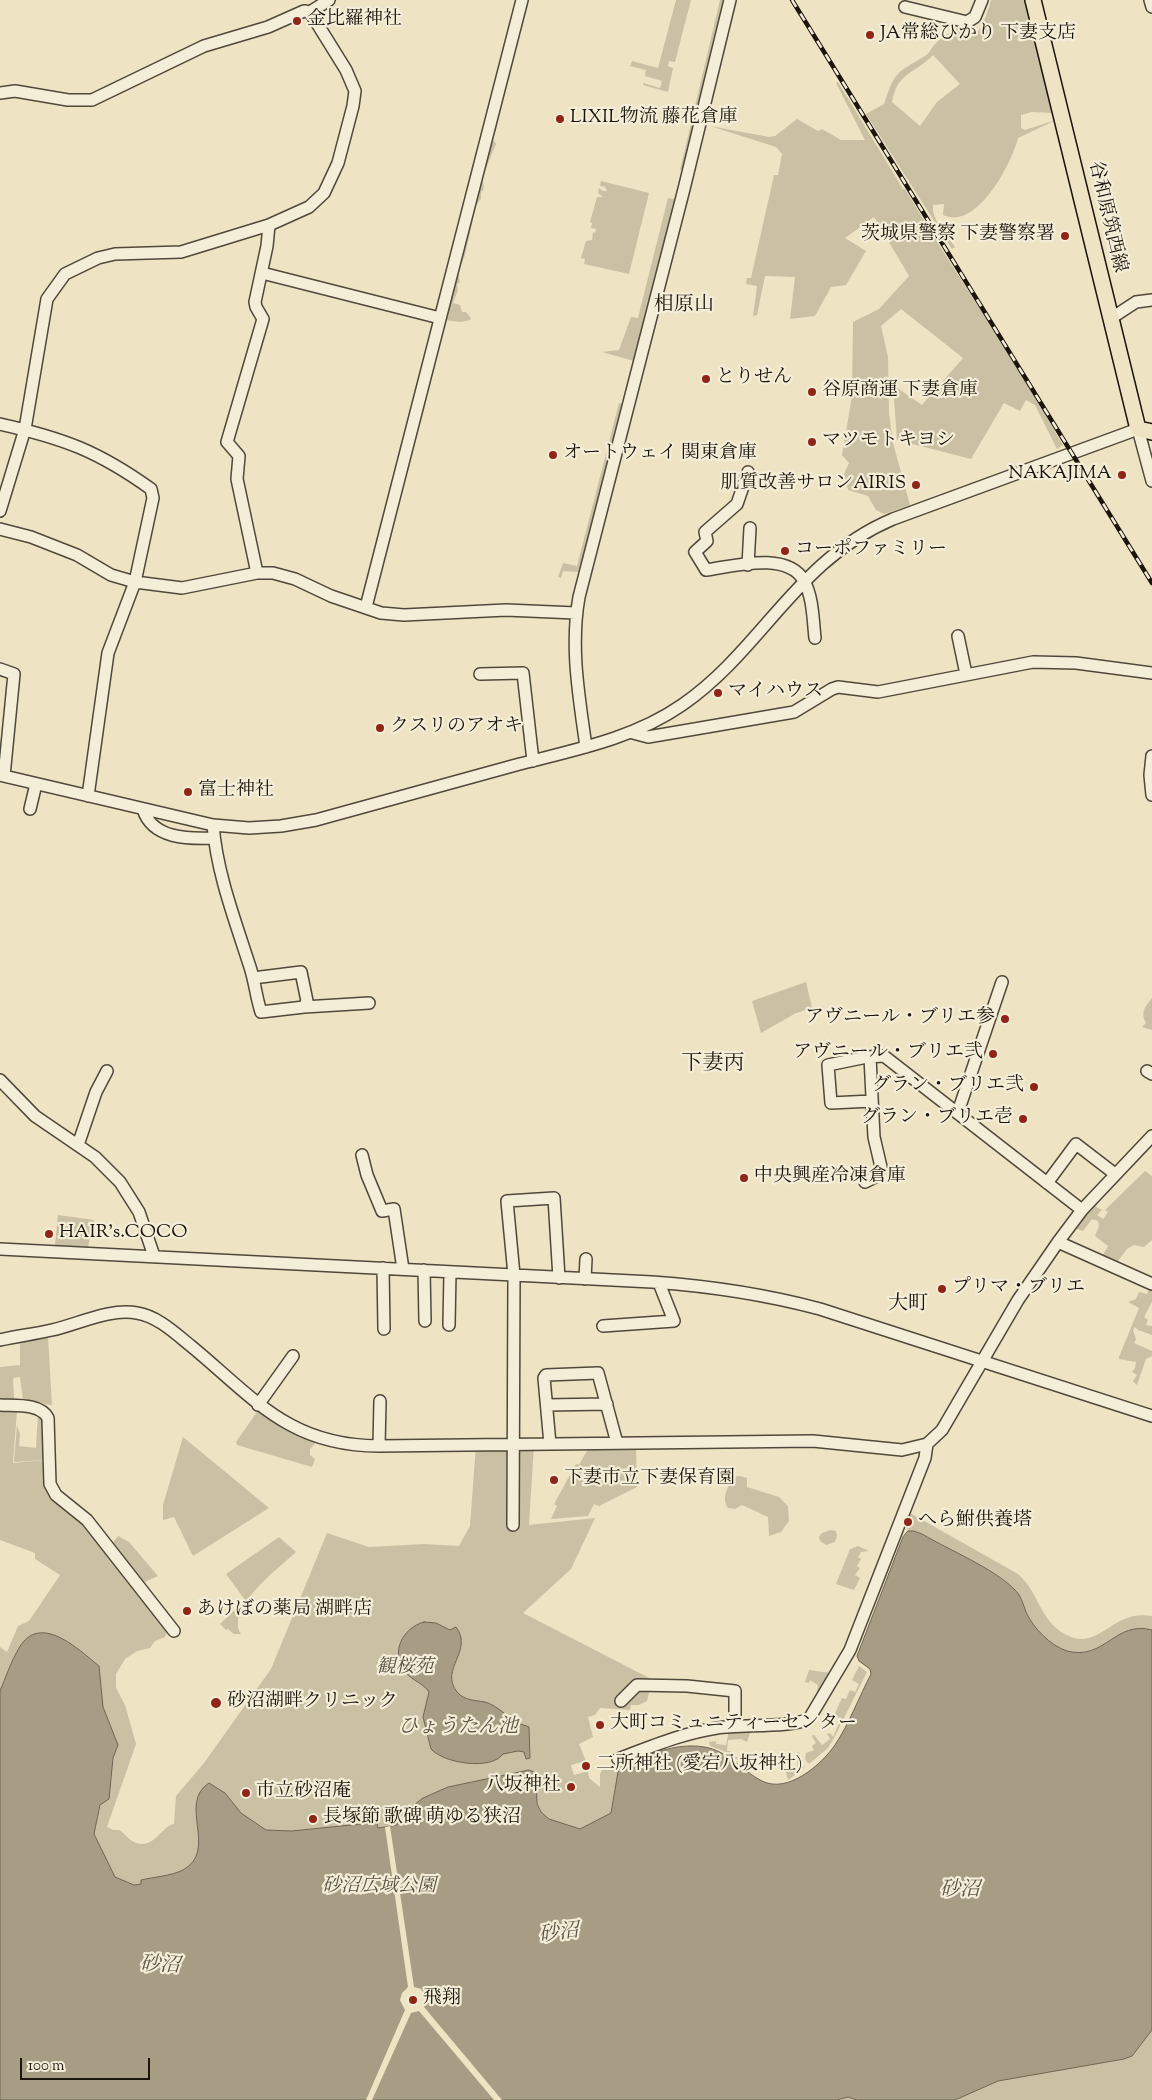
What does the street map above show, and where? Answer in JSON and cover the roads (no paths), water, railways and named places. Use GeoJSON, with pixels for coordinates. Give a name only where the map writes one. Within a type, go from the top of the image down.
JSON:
{"type":"FeatureCollection","features":[{"type":"Feature","properties":{"kind":"main road","name":"谷和原筑西線"},"geometry":{"type":"LineString","coordinates":[[1033,0],[1110,319],[1145,430]]}},
{"type":"Feature","properties":{"kind":"street"},"geometry":{"type":"LineString","coordinates":[[310,12],[329,0]]}},
{"type":"Feature","properties":{"kind":"street"},"geometry":{"type":"LineString","coordinates":[[366,608],[522,0]]}},
{"type":"Feature","properties":{"kind":"street"},"geometry":{"type":"LineString","coordinates":[[586,747],[575,667],[573,638],[576,613],[730,0]]}},
{"type":"Feature","properties":{"kind":"street"},"geometry":{"type":"LineString","coordinates":[[905,7],[967,22],[975,17],[982,0]]}},
{"type":"Feature","properties":{"kind":"street"},"geometry":{"type":"LineString","coordinates":[[1150,0],[1152,7]]}},
{"type":"Feature","properties":{"kind":"street"},"geometry":{"type":"LineString","coordinates":[[0,93],[15,91],[68,100],[92,100],[204,46],[268,27],[304,10],[310,12],[354,86],[353,106],[338,163],[324,193],[309,207],[269,225],[181,252],[115,254],[98,258],[65,274],[47,299],[25,429],[0,512]]}},
{"type":"Feature","properties":{"kind":"street"},"geometry":{"type":"LineString","coordinates":[[257,573],[237,479],[239,456],[227,442],[263,319],[255,302],[262,273],[269,225]]}},
{"type":"Feature","properties":{"kind":"street"},"geometry":{"type":"LineString","coordinates":[[262,273],[440,318]]}},
{"type":"Feature","properties":{"kind":"street"},"geometry":{"type":"LineString","coordinates":[[1110,319],[1136,302],[1152,300]]}},
{"type":"Feature","properties":{"kind":"street"},"geometry":{"type":"LineString","coordinates":[[0,424],[70,442],[104,458],[151,489],[153,498],[135,582],[108,653],[88,796]]}},
{"type":"Feature","properties":{"kind":"street"},"geometry":{"type":"LineString","coordinates":[[0,669],[14,674],[2,776],[212,825],[249,828],[281,826],[316,820],[633,733],[683,704],[711,682],[804,580],[843,546],[875,526],[1145,430],[1152,480]]}},
{"type":"Feature","properties":{"kind":"street"},"geometry":{"type":"LineString","coordinates":[[748,472],[737,504],[704,532],[707,541],[695,552],[706,570],[770,562],[797,570],[804,580],[810,595],[816,638]]}},
{"type":"Feature","properties":{"kind":"street"},"geometry":{"type":"LineString","coordinates":[[748,565],[750,528]]}},
{"type":"Feature","properties":{"kind":"street"},"geometry":{"type":"LineString","coordinates":[[0,529],[31,537],[77,555],[111,575],[135,582],[182,588],[257,573],[283,574],[331,596],[381,613],[404,615],[489,610],[576,613]]}},
{"type":"Feature","properties":{"kind":"street"},"geometry":{"type":"LineString","coordinates":[[958,636],[966,674]]}},
{"type":"Feature","properties":{"kind":"street"},"geometry":{"type":"LineString","coordinates":[[633,733],[648,737],[794,712],[832,689],[878,692],[1033,662],[1076,663],[1152,673]]}},
{"type":"Feature","properties":{"kind":"street"},"geometry":{"type":"LineString","coordinates":[[480,674],[523,673],[534,760]]}},
{"type":"Feature","properties":{"kind":"street"},"geometry":{"type":"LineString","coordinates":[[1152,756],[1150,775],[1152,795]]}},
{"type":"Feature","properties":{"kind":"street"},"geometry":{"type":"LineString","coordinates":[[30,809],[36,784]]}},
{"type":"Feature","properties":{"kind":"street"},"geometry":{"type":"LineString","coordinates":[[144,809],[151,823],[165,833],[187,839],[214,838]]}},
{"type":"Feature","properties":{"kind":"street"},"geometry":{"type":"LineString","coordinates":[[212,825],[230,910],[253,978],[261,1012],[304,1007],[369,1004]]}},
{"type":"Feature","properties":{"kind":"street"},"geometry":{"type":"LineString","coordinates":[[253,978],[301,972],[307,1002],[304,1007]]}},
{"type":"Feature","properties":{"kind":"street"},"geometry":{"type":"LineString","coordinates":[[958,1112],[1002,982]]}},
{"type":"Feature","properties":{"kind":"street"},"geometry":{"type":"LineString","coordinates":[[872,1101],[831,1103],[828,1065],[884,1056],[1082,1210]]}},
{"type":"Feature","properties":{"kind":"street"},"geometry":{"type":"LineString","coordinates":[[865,1182],[874,1177],[880,1168],[874,1137],[870,1057]]}},
{"type":"Feature","properties":{"kind":"street"},"geometry":{"type":"LineString","coordinates":[[78,1145],[96,1092],[107,1071]]}},
{"type":"Feature","properties":{"kind":"street"},"geometry":{"type":"LineString","coordinates":[[0,1080],[36,1116],[107,1168],[129,1194],[139,1212],[154,1256]]}},
{"type":"Feature","properties":{"kind":"street"},"geometry":{"type":"LineString","coordinates":[[0,1340],[52,1330],[111,1313],[146,1315],[172,1331],[258,1405],[280,1420],[328,1441],[347,1445],[813,1441],[902,1450],[926,1444],[946,1425],[1018,1300],[1058,1242],[1082,1210],[1152,1136]]}},
{"type":"Feature","properties":{"kind":"street"},"geometry":{"type":"LineString","coordinates":[[1047,1183],[1076,1144],[1115,1174]]}},
{"type":"Feature","properties":{"kind":"street"},"geometry":{"type":"LineString","coordinates":[[362,1155],[367,1175],[382,1212],[394,1209],[403,1269]]}},
{"type":"Feature","properties":{"kind":"street"},"geometry":{"type":"LineString","coordinates":[[513,1525],[515,1445],[514,1275],[507,1201],[554,1198],[559,1278]]}},
{"type":"Feature","properties":{"kind":"street"},"geometry":{"type":"LineString","coordinates":[[1058,1242],[1152,1284]]}},
{"type":"Feature","properties":{"kind":"street"},"geometry":{"type":"LineString","coordinates":[[0,1248],[715,1287],[773,1297],[820,1309],[1152,1416]]}},
{"type":"Feature","properties":{"kind":"street"},"geometry":{"type":"LineString","coordinates":[[585,1279],[586,1260]]}},
{"type":"Feature","properties":{"kind":"street"},"geometry":{"type":"LineString","coordinates":[[382,1268],[384,1329]]}},
{"type":"Feature","properties":{"kind":"street"},"geometry":{"type":"LineString","coordinates":[[424,1270],[425,1321]]}},
{"type":"Feature","properties":{"kind":"street"},"geometry":{"type":"LineString","coordinates":[[449,1325],[450,1272]]}},
{"type":"Feature","properties":{"kind":"street"},"geometry":{"type":"LineString","coordinates":[[604,1326],[674,1322],[659,1283]]}},
{"type":"Feature","properties":{"kind":"street"},"geometry":{"type":"LineString","coordinates":[[258,1405],[292,1356]]}},
{"type":"Feature","properties":{"kind":"street"},"geometry":{"type":"LineString","coordinates":[[550,1444],[544,1378],[546,1375],[598,1373],[617,1443]]}},
{"type":"Feature","properties":{"kind":"street"},"geometry":{"type":"LineString","coordinates":[[378,1446],[380,1401]]}},
{"type":"Feature","properties":{"kind":"street"},"geometry":{"type":"LineString","coordinates":[[546,1405],[607,1404]]}},
{"type":"Feature","properties":{"kind":"street"},"geometry":{"type":"LineString","coordinates":[[0,1405],[40,1408],[45,1412],[48,1418],[50,1484],[56,1495],[87,1520],[174,1631]]}},
{"type":"Feature","properties":{"kind":"street"},"geometry":{"type":"LineString","coordinates":[[618,1759],[698,1731],[735,1725],[800,1722],[808,1719],[813,1714],[842,1665],[854,1640],[925,1458],[926,1444]]}},
{"type":"Feature","properties":{"kind":"street"},"geometry":{"type":"LineString","coordinates":[[621,1700],[637,1685],[687,1686],[735,1691],[735,1725]]}},
{"type":"Feature","properties":{"kind":"water","name":"砂沼"},"geometry":{"type":"Polygon","coordinates":[[[908,1531],[922,1534],[1005,1581],[1018,1594],[1029,1618],[1038,1630],[1061,1649],[1080,1653],[1091,1651],[1128,1630],[1139,1628],[1152,1630],[1152,2030],[1132,2056],[998,2081],[955,2100],[857,2100],[848,2097],[837,2100],[0,2100],[0,1691],[16,1653],[28,1638],[37,1633],[48,1633],[59,1637],[70,1643],[99,1666],[103,1707],[118,1745],[113,1758],[109,1799],[100,1805],[94,1834],[115,1877],[134,1885],[141,1884],[141,1880],[183,1870],[193,1861],[198,1851],[199,1839],[196,1803],[200,1792],[209,1783],[225,1793],[241,1813],[266,1830],[292,1831],[370,1823],[377,1823],[378,1828],[397,1825],[396,1816],[405,1812],[423,1798],[448,1787],[529,1770],[536,1773],[537,1804],[541,1812],[549,1819],[580,1829],[611,1813],[619,1766],[650,1754],[682,1746],[704,1747],[720,1752],[762,1781],[782,1784],[793,1781],[813,1769],[835,1745],[871,1674],[870,1669],[859,1661],[857,1656],[903,1537],[908,1531]]]}},
{"type":"Feature","properties":{"kind":"water","name":"ひょうたん池"},"geometry":{"type":"Polygon","coordinates":[[[424,1622],[436,1623],[450,1630],[456,1627],[461,1644],[452,1676],[457,1692],[467,1699],[485,1702],[498,1708],[518,1723],[529,1727],[530,1758],[526,1759],[524,1752],[518,1751],[503,1754],[497,1759],[488,1762],[478,1764],[467,1763],[446,1758],[431,1749],[423,1717],[429,1692],[405,1672],[399,1657],[399,1649],[404,1635],[416,1625],[424,1622]]]}},
{"type":"Feature","properties":{"kind":"railway"},"geometry":{"type":"LineString","coordinates":[[792,0],[1152,583]]}},
{"type":"Feature","properties":{"kind":"place","name":"金比羅神社"},"geometry":{"type":"Point","coordinates":[297,21]}},
{"type":"Feature","properties":{"kind":"place","name":"JA常総ひかり 下妻支店"},"geometry":{"type":"Point","coordinates":[870,35]}},
{"type":"Feature","properties":{"kind":"place","name":"LIXIL物流 藤花倉庫"},"geometry":{"type":"Point","coordinates":[560,119]}},
{"type":"Feature","properties":{"kind":"place","name":"茨城県警察 下妻警察署"},"geometry":{"type":"Point","coordinates":[1065,236]}},
{"type":"Feature","properties":{"kind":"place","name":"とりせん"},"geometry":{"type":"Point","coordinates":[706,379]}},
{"type":"Feature","properties":{"kind":"place","name":"谷原商運 下妻倉庫"},"geometry":{"type":"Point","coordinates":[812,392]}},
{"type":"Feature","properties":{"kind":"place","name":"マツモトキヨシ"},"geometry":{"type":"Point","coordinates":[812,442]}},
{"type":"Feature","properties":{"kind":"place","name":"オートウェイ 関東倉庫"},"geometry":{"type":"Point","coordinates":[553,455]}},
{"type":"Feature","properties":{"kind":"place","name":"NAKAJIMA"},"geometry":{"type":"Point","coordinates":[1122,475]}},
{"type":"Feature","properties":{"kind":"place","name":"肌質改善サロンAIRIS"},"geometry":{"type":"Point","coordinates":[916,485]}},
{"type":"Feature","properties":{"kind":"place","name":"コーポファミリー"},"geometry":{"type":"Point","coordinates":[785,551]}},
{"type":"Feature","properties":{"kind":"place","name":"マイハウス"},"geometry":{"type":"Point","coordinates":[718,693]}},
{"type":"Feature","properties":{"kind":"place","name":"クスリのアオキ"},"geometry":{"type":"Point","coordinates":[380,728]}},
{"type":"Feature","properties":{"kind":"place","name":"富士神社"},"geometry":{"type":"Point","coordinates":[188,792]}},
{"type":"Feature","properties":{"kind":"place","name":"アヴニール・ブリエ参"},"geometry":{"type":"Point","coordinates":[1005,1019]}},
{"type":"Feature","properties":{"kind":"place","name":"アヴニール・ブリエ弐"},"geometry":{"type":"Point","coordinates":[993,1054]}},
{"type":"Feature","properties":{"kind":"place","name":"グラン・ブリエ弐"},"geometry":{"type":"Point","coordinates":[1034,1087]}},
{"type":"Feature","properties":{"kind":"place","name":"グラン・ブリエ壱"},"geometry":{"type":"Point","coordinates":[1023,1119]}},
{"type":"Feature","properties":{"kind":"place","name":"中央興産冷凍倉庫"},"geometry":{"type":"Point","coordinates":[744,1178]}},
{"type":"Feature","properties":{"kind":"place","name":"HAIR’s.COCO"},"geometry":{"type":"Point","coordinates":[49,1234]}},
{"type":"Feature","properties":{"kind":"place","name":"プリマ・ブリエ"},"geometry":{"type":"Point","coordinates":[942,1289]}},
{"type":"Feature","properties":{"kind":"place","name":"下妻市立下妻保育園"},"geometry":{"type":"Point","coordinates":[554,1480]}},
{"type":"Feature","properties":{"kind":"place","name":"へら鮒供養塔"},"geometry":{"type":"Point","coordinates":[908,1522]}},
{"type":"Feature","properties":{"kind":"place","name":"あけぼの薬局 湖畔店"},"geometry":{"type":"Point","coordinates":[187,1611]}},
{"type":"Feature","properties":{"kind":"place","name":"砂沼湖畔クリニック"},"geometry":{"type":"Point","coordinates":[216,1703]}},
{"type":"Feature","properties":{"kind":"place","name":"大町コミュニティーセンター"},"geometry":{"type":"Point","coordinates":[600,1725]}},
{"type":"Feature","properties":{"kind":"place","name":"二所神社 (愛宕八坂神社)"},"geometry":{"type":"Point","coordinates":[586,1766]}},
{"type":"Feature","properties":{"kind":"place","name":"八坂神社"},"geometry":{"type":"Point","coordinates":[571,1787]}},
{"type":"Feature","properties":{"kind":"place","name":"市立砂沼庵"},"geometry":{"type":"Point","coordinates":[246,1793]}},
{"type":"Feature","properties":{"kind":"place","name":"長塚節 歌碑 萌ゆる狭沼"},"geometry":{"type":"Point","coordinates":[313,1819]}},
{"type":"Feature","properties":{"kind":"place","name":"飛翔"},"geometry":{"type":"Point","coordinates":[413,2000]}},
{"type":"Feature","properties":{"kind":"district","name":"相原山"},"geometry":{"type":"Point","coordinates":[684,307]}},
{"type":"Feature","properties":{"kind":"district","name":"下妻丙"},"geometry":{"type":"Point","coordinates":[713,1065]}},
{"type":"Feature","properties":{"kind":"district","name":"大町"},"geometry":{"type":"Point","coordinates":[908,1306]}},
{"type":"Feature","properties":{"kind":"park label","name":"観桜苑"},"geometry":{"type":"Point","coordinates":[405,1669]}},
{"type":"Feature","properties":{"kind":"park label","name":"砂沼広域公園"},"geometry":{"type":"Point","coordinates":[379,1888]}}]}
